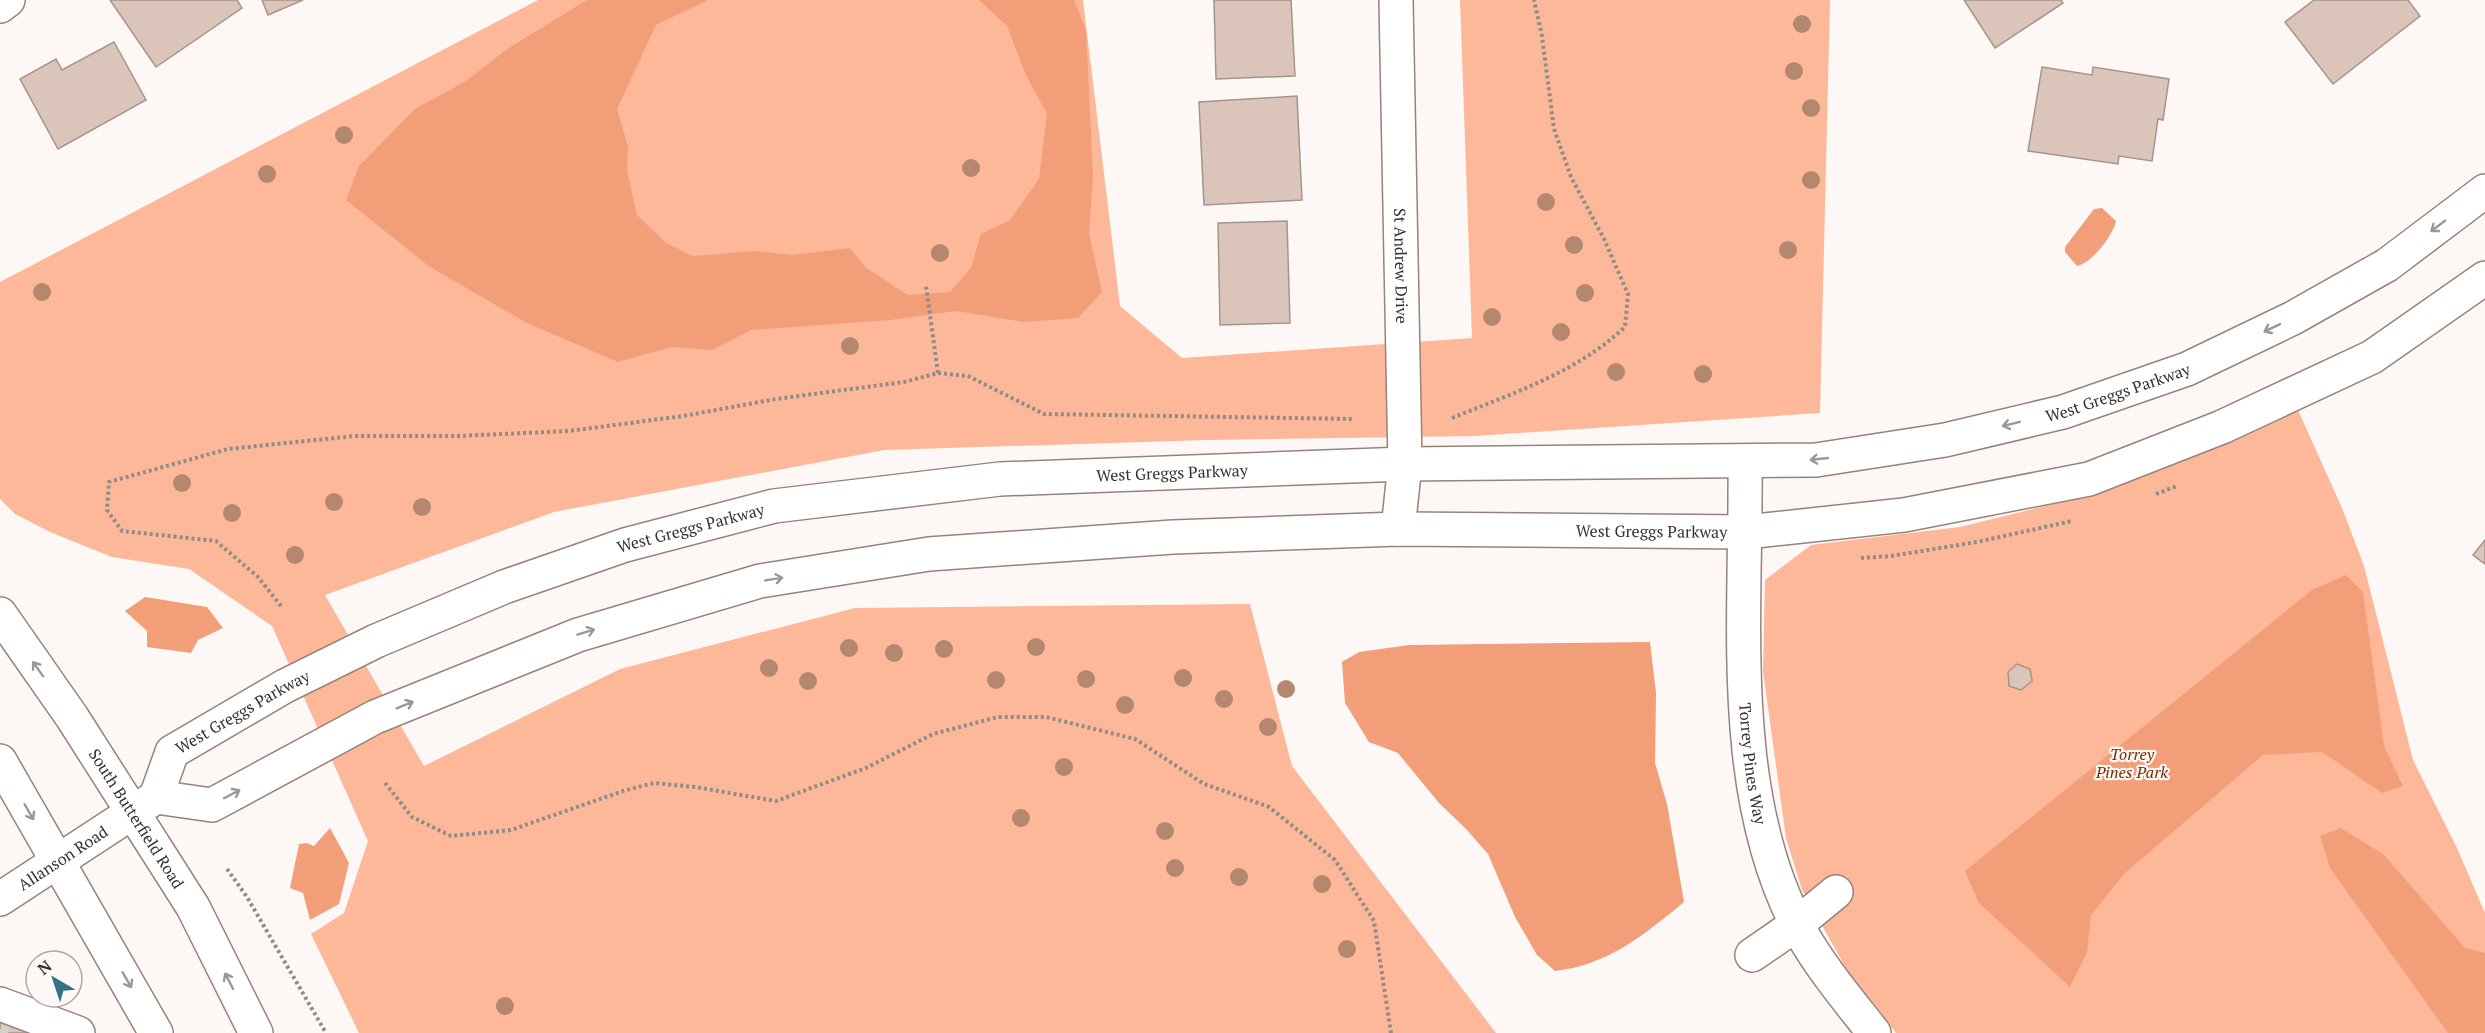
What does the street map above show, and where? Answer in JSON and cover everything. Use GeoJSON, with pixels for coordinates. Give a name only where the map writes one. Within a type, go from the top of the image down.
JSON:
{"type":"FeatureCollection","features":[{"type":"Feature","properties":{"kind":"street"},"geometry":{"type":"LineString","coordinates":[[0,6],[8,0]]}},
{"type":"Feature","properties":{"kind":"street","name":"St Andrew Drive"},"geometry":{"type":"LineString","coordinates":[[1396,0],[1405,464],[1398,530]]}},
{"type":"Feature","properties":{"kind":"street","name":"West Greggs Parkway"},"geometry":{"type":"LineString","coordinates":[[2485,191],[2387,265],[2293,318],[2187,369],[2063,412],[1945,440],[1816,460],[1405,464],[1000,479],[774,506],[625,544],[504,587],[376,641],[285,686],[172,752],[144,805],[212,805],[375,717],[578,635],[760,581],[929,555],[1173,537],[1398,530],[1746,532],[1904,515],[2090,479],[2222,427],[2372,357],[2485,278]]}},
{"type":"Feature","properties":{"kind":"street","name":"Torrey Pines Way"},"geometry":{"type":"LineString","coordinates":[[1745,462],[1744,652],[1747,736],[1762,829],[1780,887],[1797,924],[1874,1033]]}},
{"type":"Feature","properties":{"kind":"street","name":"South Butterfield Road"},"geometry":{"type":"LineString","coordinates":[[0,614],[72,717],[144,805],[256,1033]]}},
{"type":"Feature","properties":{"kind":"street"},"geometry":{"type":"LineString","coordinates":[[0,761],[156,1033]]}},
{"type":"Feature","properties":{"kind":"street","name":"Allanson Road"},"geometry":{"type":"LineString","coordinates":[[0,899],[144,805]]}},
{"type":"Feature","properties":{"kind":"street"},"geometry":{"type":"LineString","coordinates":[[1752,955],[1797,924],[1836,892]]}},
{"type":"Feature","properties":{"kind":"street"},"geometry":{"type":"LineString","coordinates":[[0,1004],[78,1033]]}},
{"type":"Feature","properties":{"kind":"path"},"geometry":{"type":"LineString","coordinates":[[1452,417],[1548,380],[1604,347],[1625,327],[1628,294],[1604,239],[1571,177],[1554,129],[1542,36],[1534,0]]}},
{"type":"Feature","properties":{"kind":"path"},"geometry":{"type":"LineString","coordinates":[[926,286],[938,373]]}},
{"type":"Feature","properties":{"kind":"path"},"geometry":{"type":"LineString","coordinates":[[281,606],[258,577],[216,541],[122,531],[107,510],[109,482],[228,449],[355,436],[458,436],[569,431],[904,382],[938,373],[968,376],[1044,414],[1353,419]]}},
{"type":"Feature","properties":{"kind":"path"},"geometry":{"type":"LineString","coordinates":[[385,783],[412,817],[451,836],[512,831],[623,791],[654,783],[695,787],[776,801],[866,768],[933,734],[998,717],[1046,717],[1135,739],[1204,784],[1269,807],[1335,860],[1374,921],[1391,1033]]}},
{"type":"Feature","properties":{"kind":"path"},"geometry":{"type":"LineString","coordinates":[[227,869],[247,897],[326,1033]]}},
{"type":"Feature","properties":{"kind":"green space"},"geometry":{"type":"Polygon","coordinates":[[[538,0],[1083,0],[1120,306],[1182,358],[1472,338],[1460,0],[1830,0],[1820,413],[1475,436],[1207,440],[884,450],[554,512],[325,595],[424,766],[620,669],[855,608],[1250,604],[1292,766],[1496,1033],[359,1033],[311,934],[344,913],[368,841],[272,626],[189,569],[112,557],[50,532],[15,514],[0,499],[0,282],[538,0]]]}},
{"type":"Feature","properties":{"kind":"green space","name":"Torrey Pines Park"},"geometry":{"type":"Polygon","coordinates":[[[2297,408],[2342,508],[2364,566],[2413,760],[2457,848],[2485,913],[2485,1033],[1896,1033],[1846,968],[1802,890],[1786,838],[1763,671],[1765,580],[1811,545],[1960,527],[2101,492],[2297,408]]]}},
{"type":"Feature","properties":{"kind":"shaded area"},"geometry":{"type":"Polygon","coordinates":[[[587,0],[708,0],[656,25],[617,109],[628,146],[627,171],[637,215],[665,242],[692,256],[756,251],[792,255],[850,248],[866,268],[908,295],[950,292],[971,268],[981,234],[1010,220],[1039,179],[1047,114],[1025,73],[1007,26],[979,0],[1074,0],[1086,30],[1093,176],[1089,234],[1102,292],[1078,318],[1024,322],[956,311],[890,320],[751,330],[712,350],[672,347],[618,362],[527,323],[430,267],[346,200],[359,166],[415,109],[466,81],[507,49],[587,0]]]}},
{"type":"Feature","properties":{"kind":"shaded area"},"geometry":{"type":"Polygon","coordinates":[[[2102,208],[2116,221],[2114,227],[2095,254],[2077,266],[2065,252],[2065,247],[2094,209],[2102,208]]]}},
{"type":"Feature","properties":{"kind":"shaded area"},"geometry":{"type":"Polygon","coordinates":[[[2346,575],[2363,592],[2384,746],[2403,786],[2382,793],[2322,752],[2263,755],[2125,873],[2091,915],[2087,952],[2070,987],[1979,903],[1965,871],[2312,590],[2346,575]]]}},
{"type":"Feature","properties":{"kind":"shaded area"},"geometry":{"type":"Polygon","coordinates":[[[145,597],[207,607],[223,628],[198,640],[191,653],[147,647],[147,631],[125,611],[145,597]]]}},
{"type":"Feature","properties":{"kind":"shaded area"},"geometry":{"type":"Polygon","coordinates":[[[1650,642],[1656,693],[1655,763],[1667,804],[1684,902],[1624,947],[1592,962],[1555,971],[1537,955],[1515,917],[1488,854],[1439,803],[1398,753],[1369,742],[1345,703],[1342,662],[1359,652],[1409,645],[1650,642]]]}},
{"type":"Feature","properties":{"kind":"shaded area"},"geometry":{"type":"Polygon","coordinates":[[[330,828],[349,863],[339,904],[310,920],[303,893],[290,888],[299,844],[307,843],[314,846],[330,828]]]}},
{"type":"Feature","properties":{"kind":"shaded area"},"geometry":{"type":"Polygon","coordinates":[[[2341,828],[2384,855],[2465,948],[2485,953],[2485,1033],[2448,1033],[2330,868],[2320,836],[2341,828]]]}},
{"type":"Feature","properties":{"kind":"building"},"geometry":{"type":"Polygon","coordinates":[[[110,0],[237,0],[242,8],[156,67],[110,0]]]}},
{"type":"Feature","properties":{"kind":"building"},"geometry":{"type":"Polygon","coordinates":[[[262,0],[303,0],[268,15],[262,0]]]}},
{"type":"Feature","properties":{"kind":"building"},"geometry":{"type":"Polygon","coordinates":[[[1214,0],[1291,0],[1295,76],[1216,79],[1214,0]]]}},
{"type":"Feature","properties":{"kind":"building"},"geometry":{"type":"Polygon","coordinates":[[[1964,0],[2061,0],[2063,3],[1995,48],[1964,0]]]}},
{"type":"Feature","properties":{"kind":"building"},"geometry":{"type":"Polygon","coordinates":[[[2314,0],[2408,0],[2420,16],[2333,84],[2285,22],[2314,0]]]}},
{"type":"Feature","properties":{"kind":"building"},"geometry":{"type":"Polygon","coordinates":[[[114,42],[146,100],[58,149],[20,79],[56,59],[62,70],[114,42]]]}},
{"type":"Feature","properties":{"kind":"building"},"geometry":{"type":"Polygon","coordinates":[[[2042,67],[2092,75],[2093,67],[2169,79],[2163,120],[2158,119],[2152,161],[2119,156],[2118,164],[2028,151],[2042,67]]]}},
{"type":"Feature","properties":{"kind":"building"},"geometry":{"type":"Polygon","coordinates":[[[1297,96],[1302,200],[1204,205],[1199,102],[1297,96]]]}},
{"type":"Feature","properties":{"kind":"building"},"geometry":{"type":"Polygon","coordinates":[[[1287,221],[1290,323],[1220,325],[1218,223],[1287,221]]]}},
{"type":"Feature","properties":{"kind":"building"},"geometry":{"type":"Polygon","coordinates":[[[2485,540],[2485,564],[2473,555],[2485,540]]]}},
{"type":"Feature","properties":{"kind":"building"},"geometry":{"type":"Polygon","coordinates":[[[2017,664],[2030,669],[2032,681],[2021,690],[2009,686],[2008,672],[2017,664]]]}},
{"type":"Feature","properties":{"kind":"building"},"geometry":{"type":"Polygon","coordinates":[[[0,1015],[60,1033],[0,1033],[0,1015]]]}},
{"type":"Feature","properties":{"kind":"tunnel"},"geometry":{"type":"LineString","coordinates":[[0,1030],[8,1033]]}}]}
